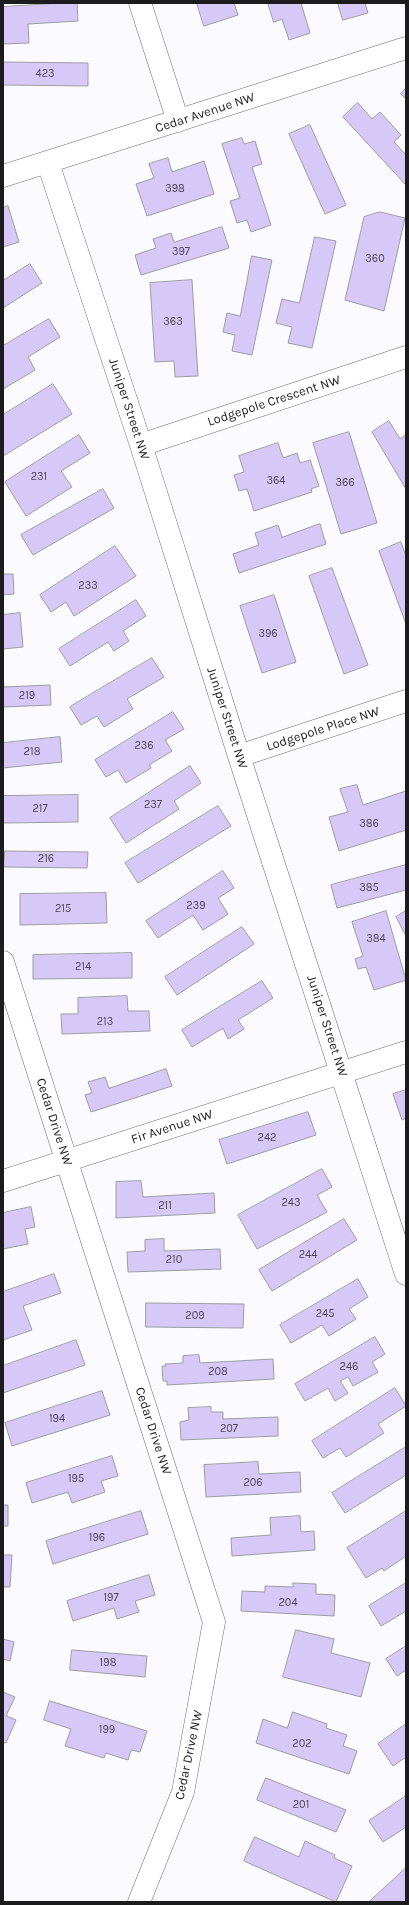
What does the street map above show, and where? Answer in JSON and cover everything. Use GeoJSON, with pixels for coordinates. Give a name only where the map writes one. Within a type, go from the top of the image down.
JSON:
{"type":"FeatureCollection","features":[{"type":"Feature","properties":{"kind":"street"},"geometry":{"type":"LineString","coordinates":[[140,3],[178,121]]}},
{"type":"Feature","properties":{"kind":"street","name":"Cedar Avenue NW"},"geometry":{"type":"LineString","coordinates":[[3,176],[48,163],[406,48]]}},
{"type":"Feature","properties":{"kind":"street","name":"Juniper Street NW"},"geometry":{"type":"LineString","coordinates":[[48,163],[141,445],[239,756],[406,1274]]}},
{"type":"Feature","properties":{"kind":"street","name":"Lodgepole Crescent NW"},"geometry":{"type":"LineString","coordinates":[[141,445],[406,357]]}},
{"type":"Feature","properties":{"kind":"street","name":"Lodgepole Place NW"},"geometry":{"type":"LineString","coordinates":[[239,756],[406,701]]}},
{"type":"Feature","properties":{"kind":"street","name":"Cedar Drive NW"},"geometry":{"type":"LineString","coordinates":[[3,962],[214,1622],[184,1792],[139,1902]]}},
{"type":"Feature","properties":{"kind":"street"},"geometry":{"type":"LineString","coordinates":[[342,1072],[406,1052]]}},
{"type":"Feature","properties":{"kind":"street","name":"Fir Avenue NW"},"geometry":{"type":"LineString","coordinates":[[3,1181],[342,1072]]}},
{"type":"Feature","properties":{"kind":"building"},"geometry":{"type":"Polygon","coordinates":[[[77,3],[78,21],[28,24],[29,43],[3,44],[3,7],[77,3]]]}},
{"type":"Feature","properties":{"kind":"building"},"geometry":{"type":"Polygon","coordinates":[[[197,3],[234,3],[238,15],[204,26],[197,3]]]}},
{"type":"Feature","properties":{"kind":"building"},"geometry":{"type":"Polygon","coordinates":[[[268,3],[301,3],[310,33],[289,40],[282,19],[274,22],[268,3]]]}},
{"type":"Feature","properties":{"kind":"building"},"geometry":{"type":"Polygon","coordinates":[[[338,3],[365,3],[368,13],[343,20],[338,3]]]}},
{"type":"Feature","properties":{"kind":"building"},"geometry":{"type":"Polygon","coordinates":[[[3,62],[88,63],[88,86],[3,85],[3,62]]]}},
{"type":"Feature","properties":{"kind":"building"},"geometry":{"type":"Polygon","coordinates":[[[406,88],[406,99],[401,94],[406,88]]]}},
{"type":"Feature","properties":{"kind":"building"},"geometry":{"type":"Polygon","coordinates":[[[358,103],[372,119],[380,112],[401,135],[394,142],[406,155],[406,185],[343,117],[358,103]]]}},
{"type":"Feature","properties":{"kind":"building"},"geometry":{"type":"Polygon","coordinates":[[[310,125],[346,205],[325,214],[289,134],[310,125]]]}},
{"type":"Feature","properties":{"kind":"building"},"geometry":{"type":"Polygon","coordinates":[[[242,138],[244,144],[255,141],[262,164],[252,167],[271,225],[251,232],[247,220],[237,223],[230,201],[240,198],[222,144],[242,138]]]}},
{"type":"Feature","properties":{"kind":"building"},"geometry":{"type":"Polygon","coordinates":[[[168,158],[172,172],[204,161],[214,194],[147,216],[136,184],[154,178],[149,164],[168,158]]]}},
{"type":"Feature","properties":{"kind":"building"},"geometry":{"type":"Polygon","coordinates":[[[8,206],[19,242],[3,247],[3,208],[8,206]]]}},
{"type":"Feature","properties":{"kind":"building"},"geometry":{"type":"Polygon","coordinates":[[[380,212],[405,218],[384,311],[345,300],[364,217],[380,212]]]}},
{"type":"Feature","properties":{"kind":"building"},"geometry":{"type":"Polygon","coordinates":[[[222,227],[229,248],[141,275],[135,255],[156,248],[153,239],[171,233],[174,242],[222,227]]]}},
{"type":"Feature","properties":{"kind":"building"},"geometry":{"type":"Polygon","coordinates":[[[315,237],[336,241],[312,348],[288,343],[292,327],[276,323],[282,299],[299,303],[315,237]]]}},
{"type":"Feature","properties":{"kind":"building"},"geometry":{"type":"Polygon","coordinates":[[[252,256],[272,260],[252,355],[232,351],[235,335],[223,332],[227,313],[240,316],[252,256]]]}},
{"type":"Feature","properties":{"kind":"building"},"geometry":{"type":"Polygon","coordinates":[[[30,264],[42,283],[3,308],[3,281],[30,264]]]}},
{"type":"Feature","properties":{"kind":"building"},"geometry":{"type":"Polygon","coordinates":[[[192,280],[198,376],[175,377],[174,361],[155,362],[150,283],[192,280]]]}},
{"type":"Feature","properties":{"kind":"building"},"geometry":{"type":"Polygon","coordinates":[[[49,319],[60,337],[28,357],[35,370],[3,389],[3,346],[49,319]]]}},
{"type":"Feature","properties":{"kind":"building"},"geometry":{"type":"Polygon","coordinates":[[[53,384],[72,414],[3,456],[3,415],[53,384]]]}},
{"type":"Feature","properties":{"kind":"building"},"geometry":{"type":"Polygon","coordinates":[[[389,421],[400,439],[406,435],[406,489],[372,432],[389,421]]]}},
{"type":"Feature","properties":{"kind":"building"},"geometry":{"type":"Polygon","coordinates":[[[349,432],[377,523],[341,534],[313,443],[349,432]]]}},
{"type":"Feature","properties":{"kind":"building"},"geometry":{"type":"Polygon","coordinates":[[[79,435],[90,453],[61,471],[72,487],[26,516],[5,482],[79,435]]]}},
{"type":"Feature","properties":{"kind":"building"},"geometry":{"type":"Polygon","coordinates":[[[278,443],[283,458],[297,453],[300,463],[310,460],[319,486],[311,489],[312,492],[254,511],[247,489],[239,491],[234,475],[244,472],[239,456],[278,443]]]}},
{"type":"Feature","properties":{"kind":"building"},"geometry":{"type":"Polygon","coordinates":[[[103,489],[114,508],[33,555],[21,535],[103,489]]]}},
{"type":"Feature","properties":{"kind":"building"},"geometry":{"type":"Polygon","coordinates":[[[320,524],[326,544],[239,573],[233,554],[259,545],[255,533],[278,525],[282,537],[320,524]]]}},
{"type":"Feature","properties":{"kind":"building"},"geometry":{"type":"Polygon","coordinates":[[[401,542],[406,556],[406,624],[379,551],[401,542]]]}},
{"type":"Feature","properties":{"kind":"building"},"geometry":{"type":"Polygon","coordinates":[[[115,546],[136,576],[74,616],[66,602],[51,612],[40,595],[115,546]]]}},
{"type":"Feature","properties":{"kind":"building"},"geometry":{"type":"Polygon","coordinates":[[[332,568],[368,665],[344,674],[309,576],[332,568]]]}},
{"type":"Feature","properties":{"kind":"building"},"geometry":{"type":"Polygon","coordinates":[[[3,574],[13,574],[14,594],[3,595],[3,574]]]}},
{"type":"Feature","properties":{"kind":"building"},"geometry":{"type":"Polygon","coordinates":[[[274,595],[296,662],[262,673],[240,606],[274,595]]]}},
{"type":"Feature","properties":{"kind":"building"},"geometry":{"type":"Polygon","coordinates":[[[136,600],[146,616],[123,631],[129,641],[114,651],[108,642],[70,666],[59,649],[136,600]]]}},
{"type":"Feature","properties":{"kind":"building"},"geometry":{"type":"Polygon","coordinates":[[[20,613],[23,647],[3,649],[3,615],[20,613]]]}},
{"type":"Feature","properties":{"kind":"building"},"geometry":{"type":"Polygon","coordinates":[[[152,658],[164,677],[127,699],[133,709],[104,727],[97,716],[81,725],[70,707],[152,658]]]}},
{"type":"Feature","properties":{"kind":"building"},"geometry":{"type":"Polygon","coordinates":[[[3,676],[4,687],[50,685],[51,705],[3,707],[3,676]]]}},
{"type":"Feature","properties":{"kind":"building"},"geometry":{"type":"Polygon","coordinates":[[[173,712],[184,729],[165,740],[172,751],[149,765],[151,768],[126,783],[118,770],[106,777],[95,760],[173,712]]]}},
{"type":"Feature","properties":{"kind":"building"},"geometry":{"type":"Polygon","coordinates":[[[60,737],[62,762],[3,768],[3,743],[60,737]]]}},
{"type":"Feature","properties":{"kind":"building"},"geometry":{"type":"Polygon","coordinates":[[[190,766],[201,783],[174,801],[179,809],[126,843],[110,818],[190,766]]]}},
{"type":"Feature","properties":{"kind":"building"},"geometry":{"type":"Polygon","coordinates":[[[357,785],[363,805],[406,791],[406,830],[339,851],[329,817],[348,812],[340,789],[357,785]]]}},
{"type":"Feature","properties":{"kind":"building"},"geometry":{"type":"Polygon","coordinates":[[[78,795],[78,822],[3,823],[3,796],[78,795]]]}},
{"type":"Feature","properties":{"kind":"building"},"geometry":{"type":"Polygon","coordinates":[[[218,806],[231,826],[138,883],[125,863],[218,806]]]}},
{"type":"Feature","properties":{"kind":"building"},"geometry":{"type":"Polygon","coordinates":[[[5,851],[88,852],[87,868],[4,867],[5,851]]]}},
{"type":"Feature","properties":{"kind":"building"},"geometry":{"type":"Polygon","coordinates":[[[406,865],[406,890],[337,908],[331,885],[406,865]]]}},
{"type":"Feature","properties":{"kind":"building"},"geometry":{"type":"Polygon","coordinates":[[[223,871],[234,888],[218,898],[228,914],[203,930],[193,915],[158,938],[146,921],[223,871]]]}},
{"type":"Feature","properties":{"kind":"building"},"geometry":{"type":"Polygon","coordinates":[[[106,893],[107,923],[20,925],[20,894],[106,893]]]}},
{"type":"Feature","properties":{"kind":"building"},"geometry":{"type":"Polygon","coordinates":[[[386,911],[406,980],[374,990],[366,967],[358,969],[355,959],[363,956],[352,922],[386,911]]]}},
{"type":"Feature","properties":{"kind":"building"},"geometry":{"type":"Polygon","coordinates":[[[406,911],[406,936],[396,917],[406,911]]]}},
{"type":"Feature","properties":{"kind":"building"},"geometry":{"type":"Polygon","coordinates":[[[242,927],[254,944],[177,995],[165,977],[242,927]]]}},
{"type":"Feature","properties":{"kind":"building"},"geometry":{"type":"Polygon","coordinates":[[[132,953],[132,978],[33,979],[33,955],[132,953]]]}},
{"type":"Feature","properties":{"kind":"building"},"geometry":{"type":"Polygon","coordinates":[[[262,981],[273,998],[238,1020],[244,1029],[228,1039],[223,1028],[192,1047],[182,1030],[262,981]]]}},
{"type":"Feature","properties":{"kind":"building"},"geometry":{"type":"Polygon","coordinates":[[[127,996],[128,1011],[149,1011],[150,1031],[62,1034],[61,1014],[78,1014],[78,998],[127,996]]]}},
{"type":"Feature","properties":{"kind":"building"},"geometry":{"type":"Polygon","coordinates":[[[166,1069],[172,1086],[91,1112],[85,1095],[92,1093],[88,1082],[105,1077],[109,1088],[166,1069]]]}},
{"type":"Feature","properties":{"kind":"building"},"geometry":{"type":"Polygon","coordinates":[[[406,1090],[406,1118],[402,1120],[393,1094],[406,1090]]]}},
{"type":"Feature","properties":{"kind":"building"},"geometry":{"type":"Polygon","coordinates":[[[308,1112],[316,1135],[227,1164],[219,1140],[308,1112]]]}},
{"type":"Feature","properties":{"kind":"building"},"geometry":{"type":"Polygon","coordinates":[[[322,1169],[332,1187],[317,1195],[327,1212],[257,1249],[238,1215],[322,1169]]]}},
{"type":"Feature","properties":{"kind":"building"},"geometry":{"type":"Polygon","coordinates":[[[141,1181],[143,1197],[214,1193],[215,1213],[116,1218],[116,1182],[141,1181]]]}},
{"type":"Feature","properties":{"kind":"building"},"geometry":{"type":"Polygon","coordinates":[[[31,1207],[35,1227],[25,1229],[28,1244],[3,1249],[3,1213],[31,1207]]]}},
{"type":"Feature","properties":{"kind":"building"},"geometry":{"type":"Polygon","coordinates":[[[344,1219],[357,1240],[272,1291],[259,1270],[344,1219]]]}},
{"type":"Feature","properties":{"kind":"building"},"geometry":{"type":"Polygon","coordinates":[[[164,1239],[164,1251],[220,1249],[221,1269],[128,1272],[127,1252],[145,1251],[145,1240],[164,1239]]]}},
{"type":"Feature","properties":{"kind":"building"},"geometry":{"type":"Polygon","coordinates":[[[54,1274],[61,1293],[23,1306],[32,1330],[3,1340],[3,1292],[54,1274]]]}},
{"type":"Feature","properties":{"kind":"building"},"geometry":{"type":"Polygon","coordinates":[[[358,1279],[368,1297],[349,1309],[356,1319],[329,1336],[322,1325],[291,1343],[280,1325],[358,1279]]]}},
{"type":"Feature","properties":{"kind":"building"},"geometry":{"type":"Polygon","coordinates":[[[146,1303],[244,1304],[243,1328],[146,1327],[146,1303]]]}},
{"type":"Feature","properties":{"kind":"building"},"geometry":{"type":"Polygon","coordinates":[[[375,1337],[385,1354],[372,1362],[378,1372],[353,1386],[348,1377],[340,1381],[348,1393],[335,1401],[328,1388],[305,1401],[295,1384],[375,1337]]]}},
{"type":"Feature","properties":{"kind":"building"},"geometry":{"type":"Polygon","coordinates":[[[76,1340],[85,1365],[3,1393],[3,1366],[76,1340]]]}},
{"type":"Feature","properties":{"kind":"building"},"geometry":{"type":"Polygon","coordinates":[[[199,1355],[200,1363],[273,1359],[274,1379],[167,1385],[167,1381],[163,1381],[162,1366],[166,1366],[165,1364],[183,1363],[183,1356],[199,1355]]]}},
{"type":"Feature","properties":{"kind":"building"},"geometry":{"type":"Polygon","coordinates":[[[395,1388],[406,1406],[378,1424],[384,1433],[346,1457],[340,1448],[323,1458],[312,1441],[395,1388]]]}},
{"type":"Feature","properties":{"kind":"building"},"geometry":{"type":"Polygon","coordinates":[[[102,1391],[110,1415],[12,1446],[5,1423],[102,1391]]]}},
{"type":"Feature","properties":{"kind":"building"},"geometry":{"type":"Polygon","coordinates":[[[211,1407],[211,1412],[223,1412],[223,1419],[278,1417],[278,1436],[181,1440],[180,1422],[189,1420],[188,1408],[211,1407]]]}},
{"type":"Feature","properties":{"kind":"building"},"geometry":{"type":"Polygon","coordinates":[[[406,1447],[406,1475],[345,1513],[332,1493],[406,1447]]]}},
{"type":"Feature","properties":{"kind":"building"},"geometry":{"type":"Polygon","coordinates":[[[112,1456],[118,1476],[101,1481],[105,1492],[72,1503],[68,1492],[32,1503],[26,1483],[112,1456]]]}},
{"type":"Feature","properties":{"kind":"building"},"geometry":{"type":"Polygon","coordinates":[[[258,1462],[259,1474],[300,1472],[301,1492],[206,1497],[204,1465],[258,1462]]]}},
{"type":"Feature","properties":{"kind":"building"},"geometry":{"type":"Polygon","coordinates":[[[3,1505],[8,1505],[8,1526],[3,1526],[3,1505]]]}},
{"type":"Feature","properties":{"kind":"building"},"geometry":{"type":"Polygon","coordinates":[[[141,1511],[148,1534],[53,1564],[46,1541],[141,1511]]]}},
{"type":"Feature","properties":{"kind":"building"},"geometry":{"type":"Polygon","coordinates":[[[406,1511],[406,1556],[384,1571],[382,1568],[366,1578],[347,1548],[406,1511]]]}},
{"type":"Feature","properties":{"kind":"building"},"geometry":{"type":"Polygon","coordinates":[[[300,1516],[301,1532],[314,1531],[315,1550],[232,1556],[231,1538],[271,1535],[270,1518],[300,1516]]]}},
{"type":"Feature","properties":{"kind":"building"},"geometry":{"type":"Polygon","coordinates":[[[3,1555],[12,1555],[10,1587],[3,1587],[3,1555]]]}},
{"type":"Feature","properties":{"kind":"building"},"geometry":{"type":"Polygon","coordinates":[[[149,1575],[155,1595],[135,1601],[139,1612],[117,1619],[114,1608],[73,1621],[67,1601],[149,1575]]]}},
{"type":"Feature","properties":{"kind":"building"},"geometry":{"type":"Polygon","coordinates":[[[293,1583],[316,1584],[316,1594],[335,1595],[334,1616],[241,1611],[242,1591],[265,1592],[265,1586],[293,1587],[293,1583]]]}},
{"type":"Feature","properties":{"kind":"building"},"geometry":{"type":"Polygon","coordinates":[[[406,1583],[406,1611],[381,1626],[369,1606],[406,1583]]]}},
{"type":"Feature","properties":{"kind":"building"},"geometry":{"type":"Polygon","coordinates":[[[296,1630],[334,1639],[331,1653],[370,1663],[361,1697],[283,1677],[296,1630]]]}},
{"type":"Feature","properties":{"kind":"building"},"geometry":{"type":"Polygon","coordinates":[[[3,1639],[14,1642],[10,1661],[3,1659],[3,1639]]]}},
{"type":"Feature","properties":{"kind":"building"},"geometry":{"type":"Polygon","coordinates":[[[406,1646],[406,1670],[397,1676],[386,1659],[406,1646]]]}},
{"type":"Feature","properties":{"kind":"building"},"geometry":{"type":"Polygon","coordinates":[[[72,1650],[147,1656],[145,1677],[70,1670],[72,1650]]]}},
{"type":"Feature","properties":{"kind":"building"},"geometry":{"type":"Polygon","coordinates":[[[3,1692],[15,1697],[6,1716],[16,1720],[6,1743],[3,1742],[3,1692]]]}},
{"type":"Feature","properties":{"kind":"building"},"geometry":{"type":"Polygon","coordinates":[[[50,1701],[147,1731],[140,1752],[131,1750],[128,1760],[106,1753],[104,1758],[65,1746],[71,1729],[44,1720],[50,1701]]]}},
{"type":"Feature","properties":{"kind":"building"},"geometry":{"type":"Polygon","coordinates":[[[293,1712],[327,1724],[326,1728],[347,1735],[343,1746],[357,1751],[349,1774],[256,1743],[263,1719],[287,1728],[293,1712]]]}},
{"type":"Feature","properties":{"kind":"building"},"geometry":{"type":"Polygon","coordinates":[[[406,1724],[406,1757],[393,1766],[378,1744],[406,1724]]]}},
{"type":"Feature","properties":{"kind":"building"},"geometry":{"type":"Polygon","coordinates":[[[266,1778],[346,1810],[336,1832],[257,1800],[266,1778]]]}},
{"type":"Feature","properties":{"kind":"building"},"geometry":{"type":"Polygon","coordinates":[[[406,1796],[406,1827],[383,1842],[369,1821],[406,1796]]]}},
{"type":"Feature","properties":{"kind":"building"},"geometry":{"type":"Polygon","coordinates":[[[255,1837],[299,1857],[305,1841],[335,1855],[334,1858],[352,1866],[336,1902],[244,1861],[255,1837]]]}},
{"type":"Feature","properties":{"kind":"building"},"geometry":{"type":"Polygon","coordinates":[[[406,1868],[406,1902],[369,1902],[406,1868]]]}}]}
